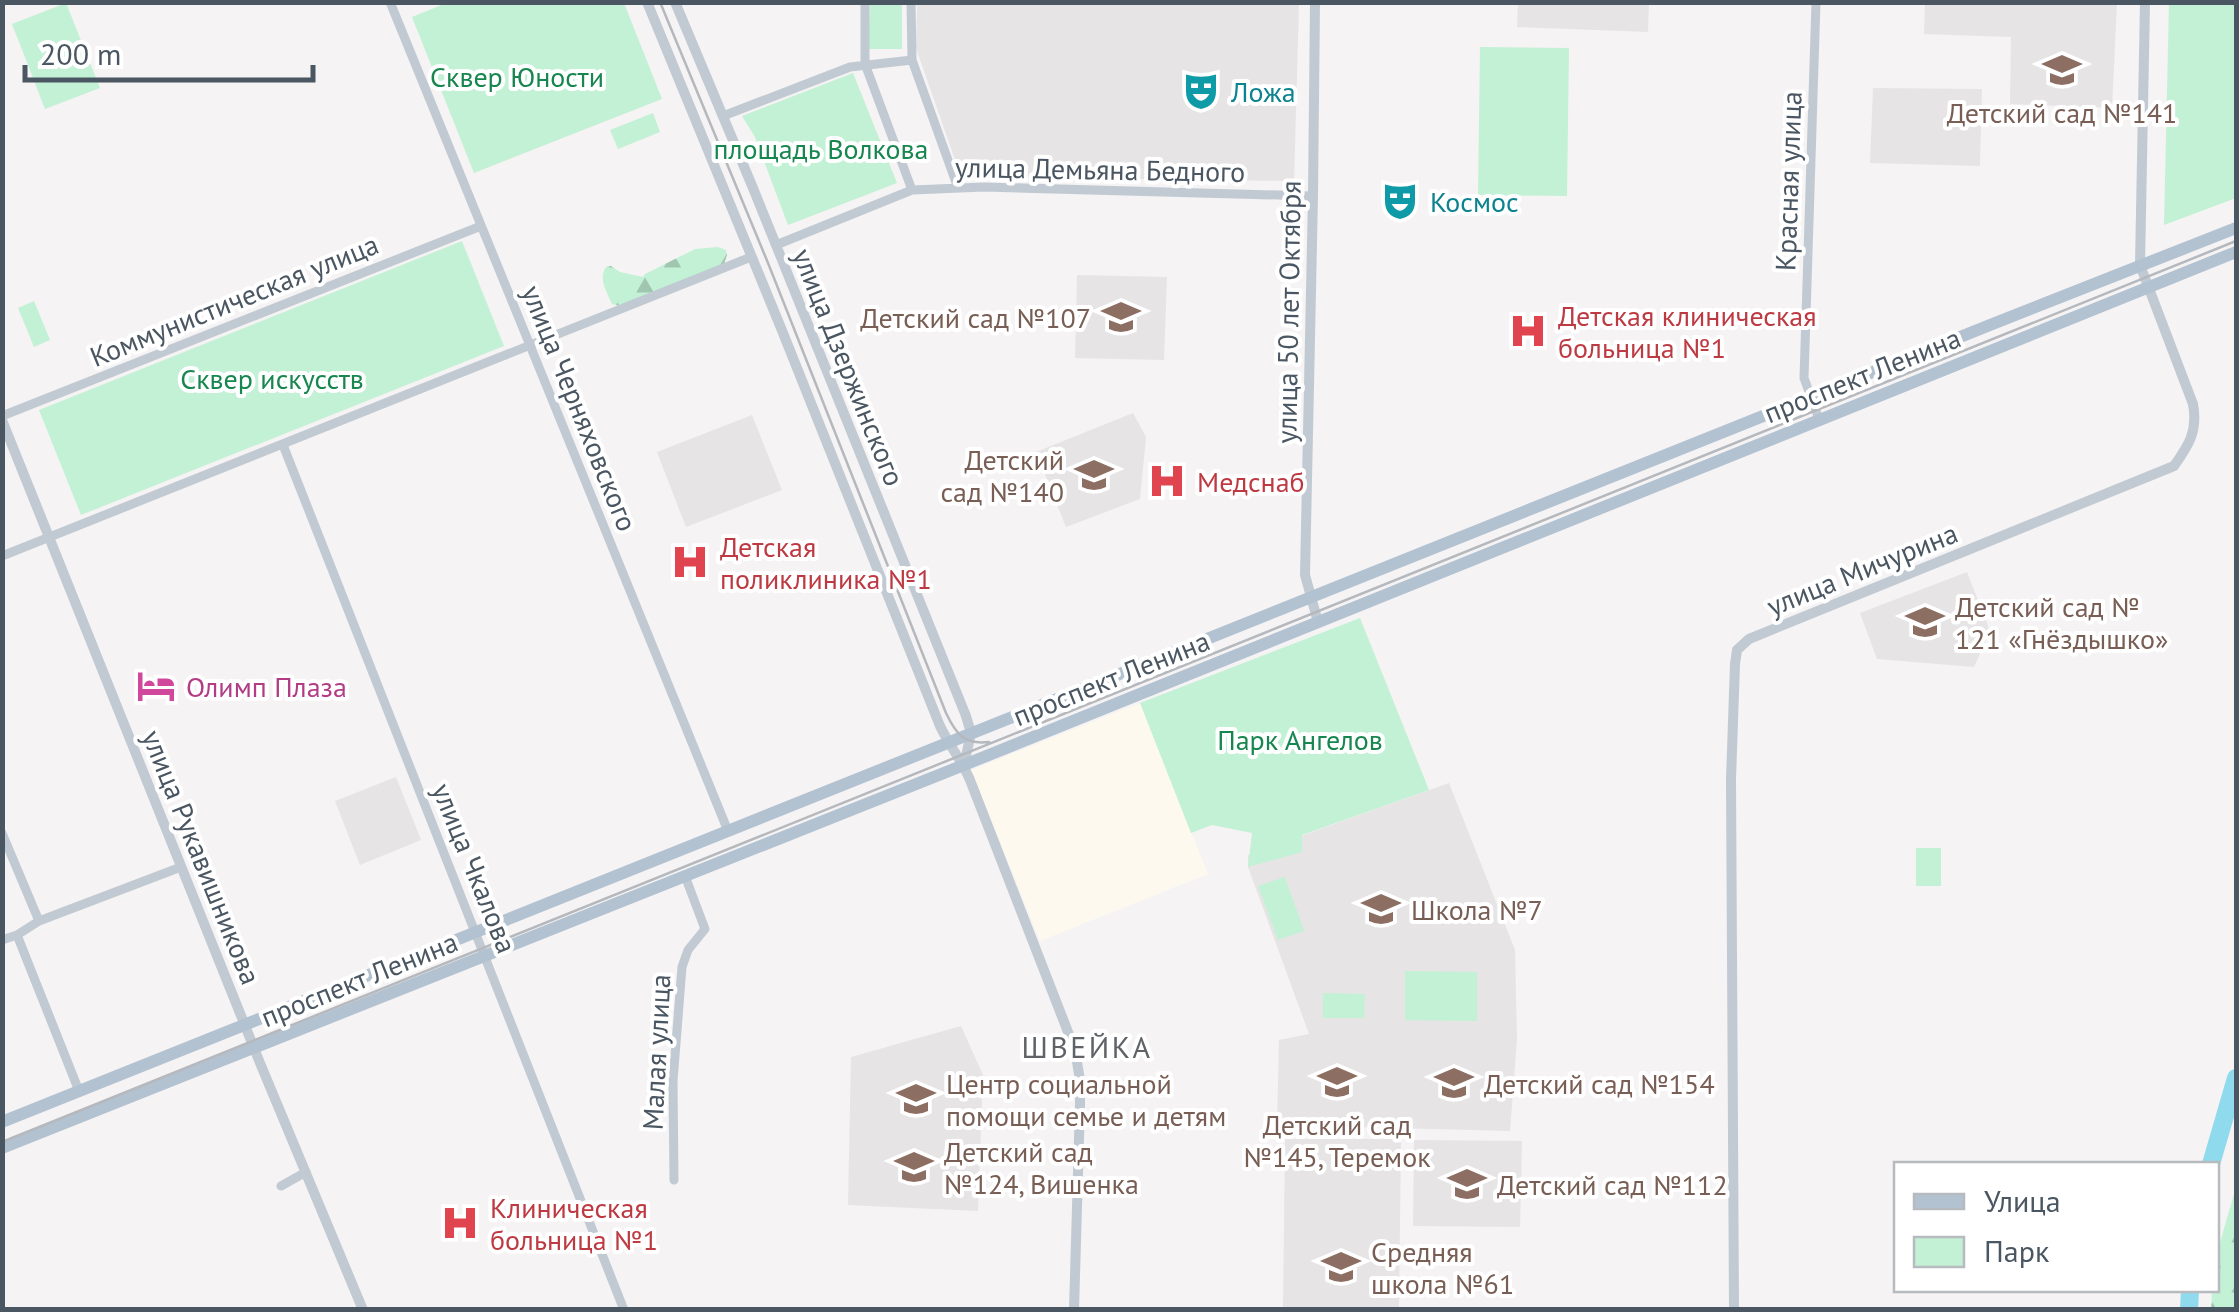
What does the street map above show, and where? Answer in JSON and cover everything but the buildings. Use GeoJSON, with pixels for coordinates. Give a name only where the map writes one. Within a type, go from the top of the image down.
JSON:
{"type":"FeatureCollection","features":[{"type":"Feature","properties":{"kind":"main road","name":"проспект Ленина"},"geometry":{"type":"LineString","coordinates":[[2,1122],[2236,228]]}},
{"type":"Feature","properties":{"kind":"main road","name":"проспект Ленина"},"geometry":{"type":"LineString","coordinates":[[2,1148],[2236,252]]}},
{"type":"Feature","properties":{"kind":"street","name":"улица Черняховского"},"geometry":{"type":"LineString","coordinates":[[390,2],[728,831]]}},
{"type":"Feature","properties":{"kind":"street","name":"улица Дзержинского"},"geometry":{"type":"LineString","coordinates":[[646,2],[948,743],[964,764],[1078,1062],[1074,1310]]}},
{"type":"Feature","properties":{"kind":"street","name":"улица Дзержинского"},"geometry":{"type":"LineString","coordinates":[[674,2],[972,733]]}},
{"type":"Feature","properties":{"kind":"street"},"geometry":{"type":"LineString","coordinates":[[865,2],[865,64],[912,190]]}},
{"type":"Feature","properties":{"kind":"street"},"geometry":{"type":"LineString","coordinates":[[911,2],[912,60],[958,188]]}},
{"type":"Feature","properties":{"kind":"street","name":"улица 50 лет Октября"},"geometry":{"type":"LineString","coordinates":[[1315,2],[1305,575],[1318,622]]}},
{"type":"Feature","properties":{"kind":"street","name":"Красная улица"},"geometry":{"type":"LineString","coordinates":[[1816,2],[1804,378],[1819,419]]}},
{"type":"Feature","properties":{"kind":"street","name":"улица Мичурина"},"geometry":{"type":"LineString","coordinates":[[1734,1310],[1731,779],[1737,650],[1749,639],[2174,466],[2194,435],[2193,404],[2140,266],[2146,2]]}},
{"type":"Feature","properties":{"kind":"street"},"geometry":{"type":"LineString","coordinates":[[723,116],[850,67],[912,60]]}},
{"type":"Feature","properties":{"kind":"street","name":"улица Демьяна Бедного"},"geometry":{"type":"LineString","coordinates":[[776,245],[912,190],[1314,196]]}},
{"type":"Feature","properties":{"kind":"street","name":"Коммунистическая улица"},"geometry":{"type":"LineString","coordinates":[[2,418],[481,226]]}},
{"type":"Feature","properties":{"kind":"street"},"geometry":{"type":"LineString","coordinates":[[2,556],[751,257]]}},
{"type":"Feature","properties":{"kind":"street","name":"улица Рукавишникова"},"geometry":{"type":"LineString","coordinates":[[2,418],[362,1310]]}},
{"type":"Feature","properties":{"kind":"street","name":"улица Чкалова"},"geometry":{"type":"LineString","coordinates":[[283,444],[624,1310]]}},
{"type":"Feature","properties":{"kind":"street"},"geometry":{"type":"LineString","coordinates":[[964,764],[972,733]]}},
{"type":"Feature","properties":{"kind":"street"},"geometry":{"type":"LineString","coordinates":[[2,833],[39,921]]}},
{"type":"Feature","properties":{"kind":"street"},"geometry":{"type":"LineString","coordinates":[[2,940],[39,921],[181,866]]}},
{"type":"Feature","properties":{"kind":"street","name":"Малая улица"},"geometry":{"type":"LineString","coordinates":[[674,1180],[673,1082],[682,966],[688,950],[705,929],[685,876]]}},
{"type":"Feature","properties":{"kind":"street"},"geometry":{"type":"LineString","coordinates":[[16,935],[79,1091]]}},
{"type":"Feature","properties":{"kind":"street"},"geometry":{"type":"LineString","coordinates":[[281,1186],[306,1172]]}},
{"type":"Feature","properties":{"kind":"shaded area","name":"Детский сад №141"},"geometry":{"type":"Polygon","coordinates":[[[1925,2],[2117,3],[2112,108],[2010,104],[2011,37],[1924,34],[1925,2]]]}},
{"type":"Feature","properties":{"kind":"shaded area"},"geometry":{"type":"Polygon","coordinates":[[[917,3],[1299,3],[1294,181],[961,177],[916,48],[917,3]]]}},
{"type":"Feature","properties":{"kind":"shaded area"},"geometry":{"type":"Polygon","coordinates":[[[1518,3],[1649,3],[1648,32],[1517,27],[1518,3]]]}},
{"type":"Feature","properties":{"kind":"shaded area"},"geometry":{"type":"Polygon","coordinates":[[[1873,88],[1982,89],[1980,166],[1870,163],[1873,88]]]}},
{"type":"Feature","properties":{"kind":"shaded area","name":"Детский сад №107"},"geometry":{"type":"Polygon","coordinates":[[[1077,275],[1167,277],[1164,360],[1075,358],[1077,275]]]}},
{"type":"Feature","properties":{"kind":"shaded area","name":"Детский сад №140"},"geometry":{"type":"Polygon","coordinates":[[[1133,413],[1146,437],[1140,499],[1066,527],[1036,452],[1133,413]]]}},
{"type":"Feature","properties":{"kind":"shaded area"},"geometry":{"type":"Polygon","coordinates":[[[752,415],[782,490],[686,527],[657,452],[752,415]]]}},
{"type":"Feature","properties":{"kind":"shaded area","name":"Детский сад № 121 «Гнёздышко»"},"geometry":{"type":"Polygon","coordinates":[[[1967,572],[1990,631],[1974,667],[1877,659],[1860,613],[1967,572]]]}},
{"type":"Feature","properties":{"kind":"shaded area"},"geometry":{"type":"Polygon","coordinates":[[[1140,703],[1208,874],[1040,941],[971,770],[1140,703]]]}},
{"type":"Feature","properties":{"kind":"shaded area"},"geometry":{"type":"Polygon","coordinates":[[[396,777],[421,840],[360,865],[335,801],[396,777]]]}},
{"type":"Feature","properties":{"kind":"shaded area","name":"Школа №7"},"geometry":{"type":"Polygon","coordinates":[[[1449,783],[1515,950],[1517,1039],[1510,1131],[1277,1125],[1279,1040],[1309,1034],[1248,867],[1248,855],[1449,783]]]}},
{"type":"Feature","properties":{"kind":"shaded area"},"geometry":{"type":"Polygon","coordinates":[[[961,1026],[983,1075],[978,1211],[848,1205],[851,1057],[961,1026]]]}},
{"type":"Feature","properties":{"kind":"shaded area"},"geometry":{"type":"Polygon","coordinates":[[[1285,1139],[1401,1139],[1399,1309],[1283,1309],[1285,1139]]]}},
{"type":"Feature","properties":{"kind":"shaded area","name":"Детский сад №112"},"geometry":{"type":"Polygon","coordinates":[[[1414,1140],[1522,1141],[1520,1227],[1413,1226],[1414,1140]]]}},
{"type":"Feature","properties":{"kind":"green space","name":"Сквер Юности"},"geometry":{"type":"Polygon","coordinates":[[[449,2],[624,3],[662,99],[474,173],[412,17],[449,2]]]}},
{"type":"Feature","properties":{"kind":"green space"},"geometry":{"type":"Polygon","coordinates":[[[66,3],[100,88],[45,109],[12,24],[66,3]]]}},
{"type":"Feature","properties":{"kind":"green space"},"geometry":{"type":"Polygon","coordinates":[[[870,3],[902,3],[902,49],[868,49],[870,3]]]}},
{"type":"Feature","properties":{"kind":"green space"},"geometry":{"type":"Polygon","coordinates":[[[2169,3],[2236,3],[2236,198],[2164,225],[2169,3]]]}},
{"type":"Feature","properties":{"kind":"green space"},"geometry":{"type":"Polygon","coordinates":[[[1480,47],[1569,48],[1567,196],[1478,195],[1480,47]]]}},
{"type":"Feature","properties":{"kind":"green space","name":"площадь Волкова"},"geometry":{"type":"Polygon","coordinates":[[[853,73],[897,183],[788,225],[755,137],[742,116],[853,73]]]}},
{"type":"Feature","properties":{"kind":"green space"},"geometry":{"type":"Polygon","coordinates":[[[653,113],[660,132],[618,149],[610,130],[653,113]]]}},
{"type":"Feature","properties":{"kind":"green space","name":"Сквер искусств"},"geometry":{"type":"Polygon","coordinates":[[[462,241],[504,346],[81,515],[39,410],[462,241]]]}},
{"type":"Feature","properties":{"kind":"green space"},"geometry":{"type":"Polygon","coordinates":[[[695,249],[726,250],[724,264],[620,306],[612,304],[603,280],[607,266],[643,277],[695,249]]]}},
{"type":"Feature","properties":{"kind":"green space"},"geometry":{"type":"Polygon","coordinates":[[[34,301],[50,340],[34,347],[18,308],[34,301]]]}},
{"type":"Feature","properties":{"kind":"green space","name":"Парк Ангелов"},"geometry":{"type":"Polygon","coordinates":[[[1360,618],[1429,790],[1302,835],[1302,852],[1248,867],[1252,833],[1212,825],[1191,833],[1140,703],[1360,618]]]}},
{"type":"Feature","properties":{"kind":"green space"},"geometry":{"type":"Polygon","coordinates":[[[1916,848],[1941,848],[1941,886],[1916,886],[1916,848]]]}},
{"type":"Feature","properties":{"kind":"green space"},"geometry":{"type":"Polygon","coordinates":[[[1285,877],[1304,931],[1278,940],[1258,886],[1285,877]]]}},
{"type":"Feature","properties":{"kind":"green space"},"geometry":{"type":"Polygon","coordinates":[[[1405,971],[1477,972],[1477,1021],[1405,1020],[1405,971]]]}},
{"type":"Feature","properties":{"kind":"green space"},"geometry":{"type":"Polygon","coordinates":[[[1323,993],[1365,994],[1364,1018],[1323,1018],[1323,993]]]}},
{"type":"Feature","properties":{"kind":"green space"},"geometry":{"type":"Polygon","coordinates":[[[2236,1187],[2236,1309],[2211,1309],[2212,1292],[2219,1292],[2219,1246],[2236,1187]]]}},
{"type":"Feature","properties":{"kind":"waterway"},"geometry":{"type":"LineString","coordinates":[[2212,1162],[2236,1078]]}},
{"type":"Feature","properties":{"kind":"waterway"},"geometry":{"type":"LineString","coordinates":[[2189,1310],[2190,1292]]}},
{"type":"Feature","properties":{"kind":"tram line"},"geometry":{"type":"LineString","coordinates":[[660,2],[946,713],[962,736],[973,742],[989,742]]}},
{"type":"Feature","properties":{"kind":"tram line"},"geometry":{"type":"LineString","coordinates":[[2,1142],[2236,241]]}},
{"type":"Feature","properties":{"kind":"place","name":"Детский сад №141"},"geometry":{"type":"Point","coordinates":[2062,70]}},
{"type":"Feature","properties":{"kind":"place","name":"Ложа"},"geometry":{"type":"Point","coordinates":[1201,91]}},
{"type":"Feature","properties":{"kind":"place","name":"Космос"},"geometry":{"type":"Point","coordinates":[1400,201]}},
{"type":"Feature","properties":{"kind":"place","name":"Детский сад №107"},"geometry":{"type":"Point","coordinates":[1121,317]}},
{"type":"Feature","properties":{"kind":"place","name":"Детская клиническая больница №1"},"geometry":{"type":"Point","coordinates":[1528,331]}},
{"type":"Feature","properties":{"kind":"place","name":"Детский сад №140"},"geometry":{"type":"Point","coordinates":[1094,475]}},
{"type":"Feature","properties":{"kind":"place","name":"Медснаб"},"geometry":{"type":"Point","coordinates":[1167,481]}},
{"type":"Feature","properties":{"kind":"place","name":"Детская поликлиника №1"},"geometry":{"type":"Point","coordinates":[690,562]}},
{"type":"Feature","properties":{"kind":"place","name":"Детский сад № 121 «Гнёздышко»"},"geometry":{"type":"Point","coordinates":[1925,622]}},
{"type":"Feature","properties":{"kind":"place","name":"Олимп Плаза"},"geometry":{"type":"Point","coordinates":[156,686]}},
{"type":"Feature","properties":{"kind":"place","name":"Школа №7"},"geometry":{"type":"Point","coordinates":[1381,909]}},
{"type":"Feature","properties":{"kind":"place","name":"Детский сад №145, Теремок"},"geometry":{"type":"Point","coordinates":[1337,1082]}},
{"type":"Feature","properties":{"kind":"place","name":"Детский сад №154"},"geometry":{"type":"Point","coordinates":[1454,1083]}},
{"type":"Feature","properties":{"kind":"place","name":"Центр социальной помощи семье и детям"},"geometry":{"type":"Point","coordinates":[916,1099]}},
{"type":"Feature","properties":{"kind":"place","name":"Детский сад №124, Вишенка"},"geometry":{"type":"Point","coordinates":[914,1167]}},
{"type":"Feature","properties":{"kind":"place","name":"Детский сад №112"},"geometry":{"type":"Point","coordinates":[1467,1184]}},
{"type":"Feature","properties":{"kind":"place","name":"Клиническая больница №1"},"geometry":{"type":"Point","coordinates":[460,1223]}},
{"type":"Feature","properties":{"kind":"place","name":"Средняя школа №61"},"geometry":{"type":"Point","coordinates":[1341,1267]}},
{"type":"Feature","properties":{"kind":"district","name":"ШВЕЙКА"},"geometry":{"type":"Point","coordinates":[1087,1046]}}]}
